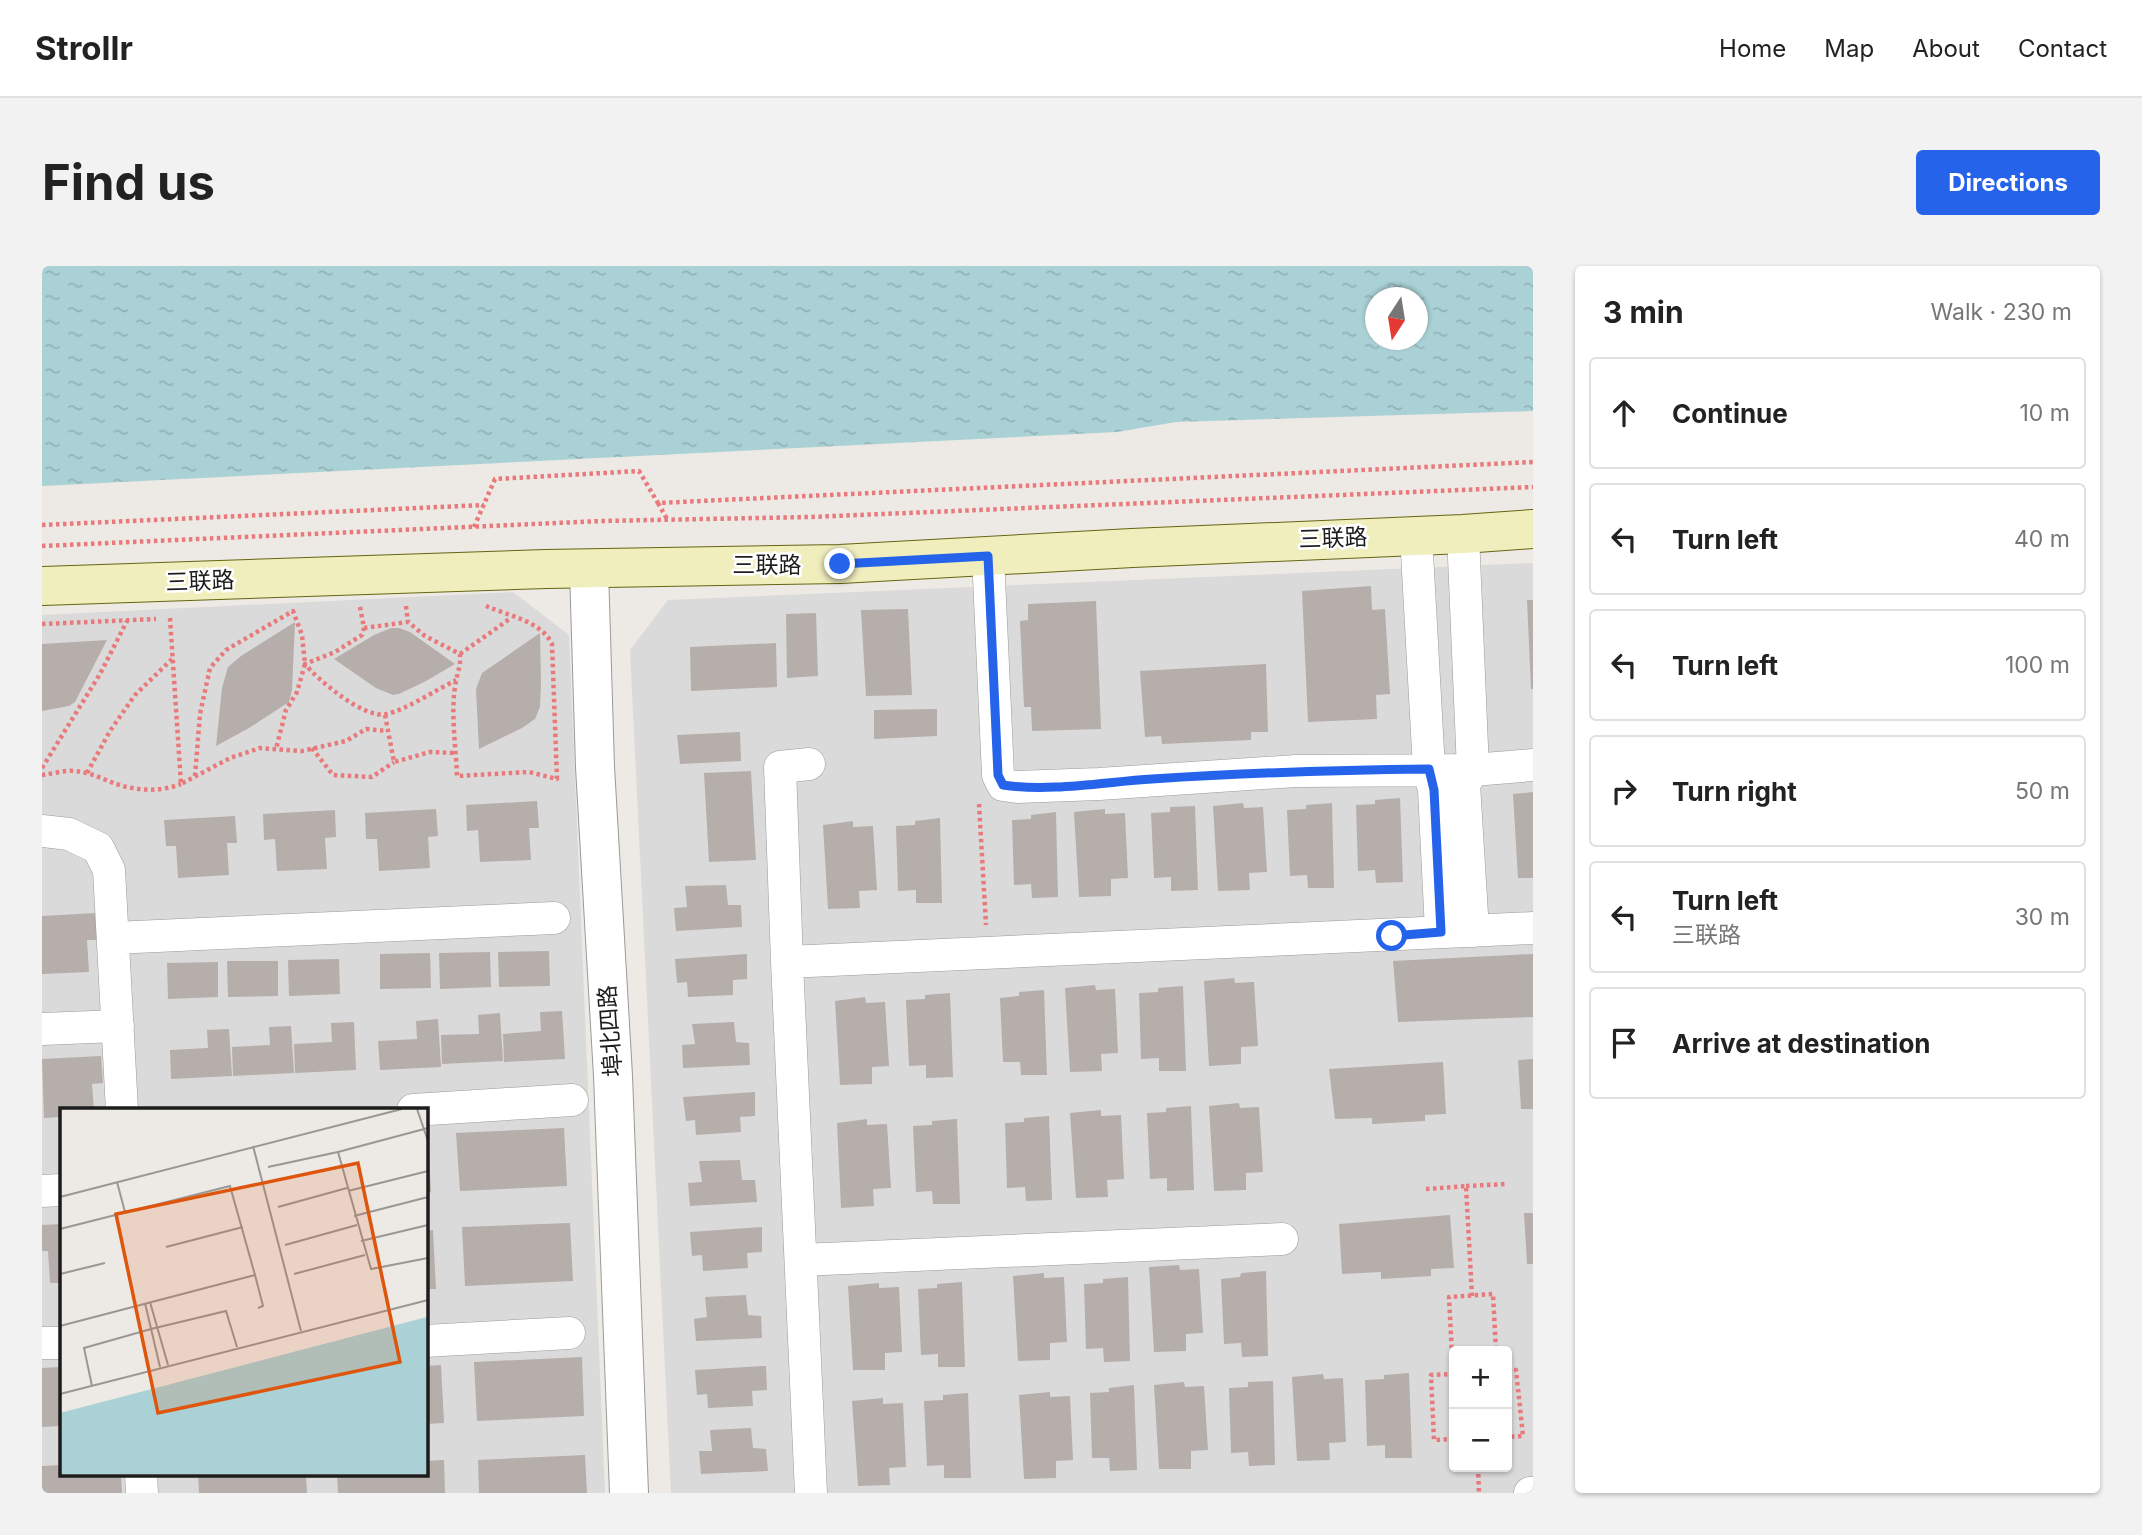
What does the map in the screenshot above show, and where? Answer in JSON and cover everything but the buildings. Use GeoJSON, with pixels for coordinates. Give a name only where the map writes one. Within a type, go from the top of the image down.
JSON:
{"type":"FeatureCollection","features":[{"type":"Feature","properties":{"kind":"main road","name":"三联路"},"geometry":{"type":"LineString","coordinates":[[42,586],[711,565],[840,564],[1533,529]]}},
{"type":"Feature","properties":{"kind":"street"},"geometry":{"type":"LineString","coordinates":[[1463,534],[1473,770],[1464,784],[1473,931]]}},
{"type":"Feature","properties":{"kind":"street"},"geometry":{"type":"LineString","coordinates":[[1416,535],[1441,932]]}},
{"type":"Feature","properties":{"kind":"street"},"geometry":{"type":"LineString","coordinates":[[988,556],[998,775],[1003,785],[1017,788],[1296,771],[1473,770],[1533,765]]}},
{"type":"Feature","properties":{"kind":"street","name":"埠北四路"},"geometry":{"type":"LineString","coordinates":[[589,570],[595,767],[614,1090],[629,1493]]}},
{"type":"Feature","properties":{"kind":"street"},"geometry":{"type":"LineString","coordinates":[[809,764],[780,767],[811,1493]]}},
{"type":"Feature","properties":{"kind":"street"},"geometry":{"type":"LineString","coordinates":[[42,831],[69,834],[98,848],[109,870],[122,1108]]}},
{"type":"Feature","properties":{"kind":"street"},"geometry":{"type":"LineString","coordinates":[[113,938],[554,918]]}},
{"type":"Feature","properties":{"kind":"street"},"geometry":{"type":"LineString","coordinates":[[787,962],[1533,928]]}},
{"type":"Feature","properties":{"kind":"street"},"geometry":{"type":"LineString","coordinates":[[42,1029],[118,1026]]}},
{"type":"Feature","properties":{"kind":"street"},"geometry":{"type":"LineString","coordinates":[[427,1109],[572,1100]]}},
{"type":"Feature","properties":{"kind":"street"},"geometry":{"type":"LineString","coordinates":[[42,1191],[60,1190]]}},
{"type":"Feature","properties":{"kind":"street"},"geometry":{"type":"LineString","coordinates":[[801,1260],[1282,1239]]}},
{"type":"Feature","properties":{"kind":"street"},"geometry":{"type":"LineString","coordinates":[[427,1341],[569,1333]]}},
{"type":"Feature","properties":{"kind":"street"},"geometry":{"type":"LineString","coordinates":[[42,1343],[60,1343]]}},
{"type":"Feature","properties":{"kind":"path"},"geometry":{"type":"LineString","coordinates":[[658,503],[1533,461]]}},
{"type":"Feature","properties":{"kind":"path"},"geometry":{"type":"LineString","coordinates":[[474,527],[495,479],[639,471],[667,519]]}},
{"type":"Feature","properties":{"kind":"path"},"geometry":{"type":"LineString","coordinates":[[42,546],[667,519],[824,517],[1533,487]]}},
{"type":"Feature","properties":{"kind":"path"},"geometry":{"type":"LineString","coordinates":[[42,524],[484,505]]}},
{"type":"Feature","properties":{"kind":"path"},"geometry":{"type":"LineString","coordinates":[[460,654],[461,667],[456,680],[457,776],[529,772],[557,779],[552,644],[546,632],[531,623],[475,601]]}},
{"type":"Feature","properties":{"kind":"path"},"geometry":{"type":"LineString","coordinates":[[395,606],[406,605],[408,622],[425,636],[460,654]]}},
{"type":"Feature","properties":{"kind":"path"},"geometry":{"type":"LineString","coordinates":[[305,664],[335,652],[362,635],[364,628],[360,607]]}},
{"type":"Feature","properties":{"kind":"path"},"geometry":{"type":"LineString","coordinates":[[347,608],[372,607]]}},
{"type":"Feature","properties":{"kind":"path"},"geometry":{"type":"LineString","coordinates":[[279,612],[306,610]]}},
{"type":"Feature","properties":{"kind":"path"},"geometry":{"type":"LineString","coordinates":[[276,749],[286,710],[297,692],[305,664],[302,635],[293,611]]}},
{"type":"Feature","properties":{"kind":"path"},"geometry":{"type":"LineString","coordinates":[[195,776],[200,714],[211,668],[226,650],[293,611]]}},
{"type":"Feature","properties":{"kind":"path"},"geometry":{"type":"LineString","coordinates":[[460,654],[512,617]]}},
{"type":"Feature","properties":{"kind":"path"},"geometry":{"type":"LineString","coordinates":[[42,624],[170,618],[181,784]]}},
{"type":"Feature","properties":{"kind":"path"},"geometry":{"type":"LineString","coordinates":[[42,768],[100,674],[127,621]]}},
{"type":"Feature","properties":{"kind":"path"},"geometry":{"type":"LineString","coordinates":[[364,628],[408,622]]}},
{"type":"Feature","properties":{"kind":"path"},"geometry":{"type":"LineString","coordinates":[[87,773],[110,731],[135,695],[173,659]]}},
{"type":"Feature","properties":{"kind":"path"},"geometry":{"type":"LineString","coordinates":[[305,664],[333,690],[367,711],[385,715],[456,680]]}},
{"type":"Feature","properties":{"kind":"path"},"geometry":{"type":"LineString","coordinates":[[385,715],[395,762]]}},
{"type":"Feature","properties":{"kind":"path"},"geometry":{"type":"LineString","coordinates":[[42,775],[73,770],[120,785],[164,790],[230,758],[260,748],[302,751],[345,741],[366,729],[387,731]]}},
{"type":"Feature","properties":{"kind":"path"},"geometry":{"type":"LineString","coordinates":[[312,748],[334,775],[372,777],[395,762],[430,752],[456,753]]}},
{"type":"Feature","properties":{"kind":"path"},"geometry":{"type":"LineString","coordinates":[[978,801],[988,954]]}},
{"type":"Feature","properties":{"kind":"path"},"geometry":{"type":"LineString","coordinates":[[1426,1189],[1507,1184]]}},
{"type":"Feature","properties":{"kind":"path"},"geometry":{"type":"LineString","coordinates":[[1466,1186],[1472,1296]]}},
{"type":"Feature","properties":{"kind":"path"},"geometry":{"type":"LineString","coordinates":[[1449,1439],[1434,1440],[1431,1375],[1453,1374],[1449,1297],[1493,1294],[1496,1346]]}},
{"type":"Feature","properties":{"kind":"path"},"geometry":{"type":"LineString","coordinates":[[1512,1370],[1517,1370],[1523,1436],[1512,1437]]}},
{"type":"Feature","properties":{"kind":"path"},"geometry":{"type":"LineString","coordinates":[[1478,1472],[1479,1493]]}},
{"type":"Feature","properties":{"kind":"shaded area"},"geometry":{"type":"Polygon","coordinates":[[[1533,563],[1533,1493],[671,1493],[630,650],[668,600],[1533,563]]]}},
{"type":"Feature","properties":{"kind":"shaded area"},"geometry":{"type":"Polygon","coordinates":[[[513,592],[569,635],[605,1493],[42,1493],[42,615],[513,592]]]}},
{"type":"Feature","properties":{"kind":"water"},"geometry":{"type":"Polygon","coordinates":[[[42,266],[1533,266],[1533,411],[1176,422],[1117,432],[42,486],[42,266]]]}},
{"type":"Feature","properties":{"kind":"route"},"geometry":{"type":"LineString","coordinates":[[840,564],[988,556],[998,775],[1003,785],[1017,788],[1296,771],[1429,769],[1434,790],[1441,932],[1392,936]]}}]}
